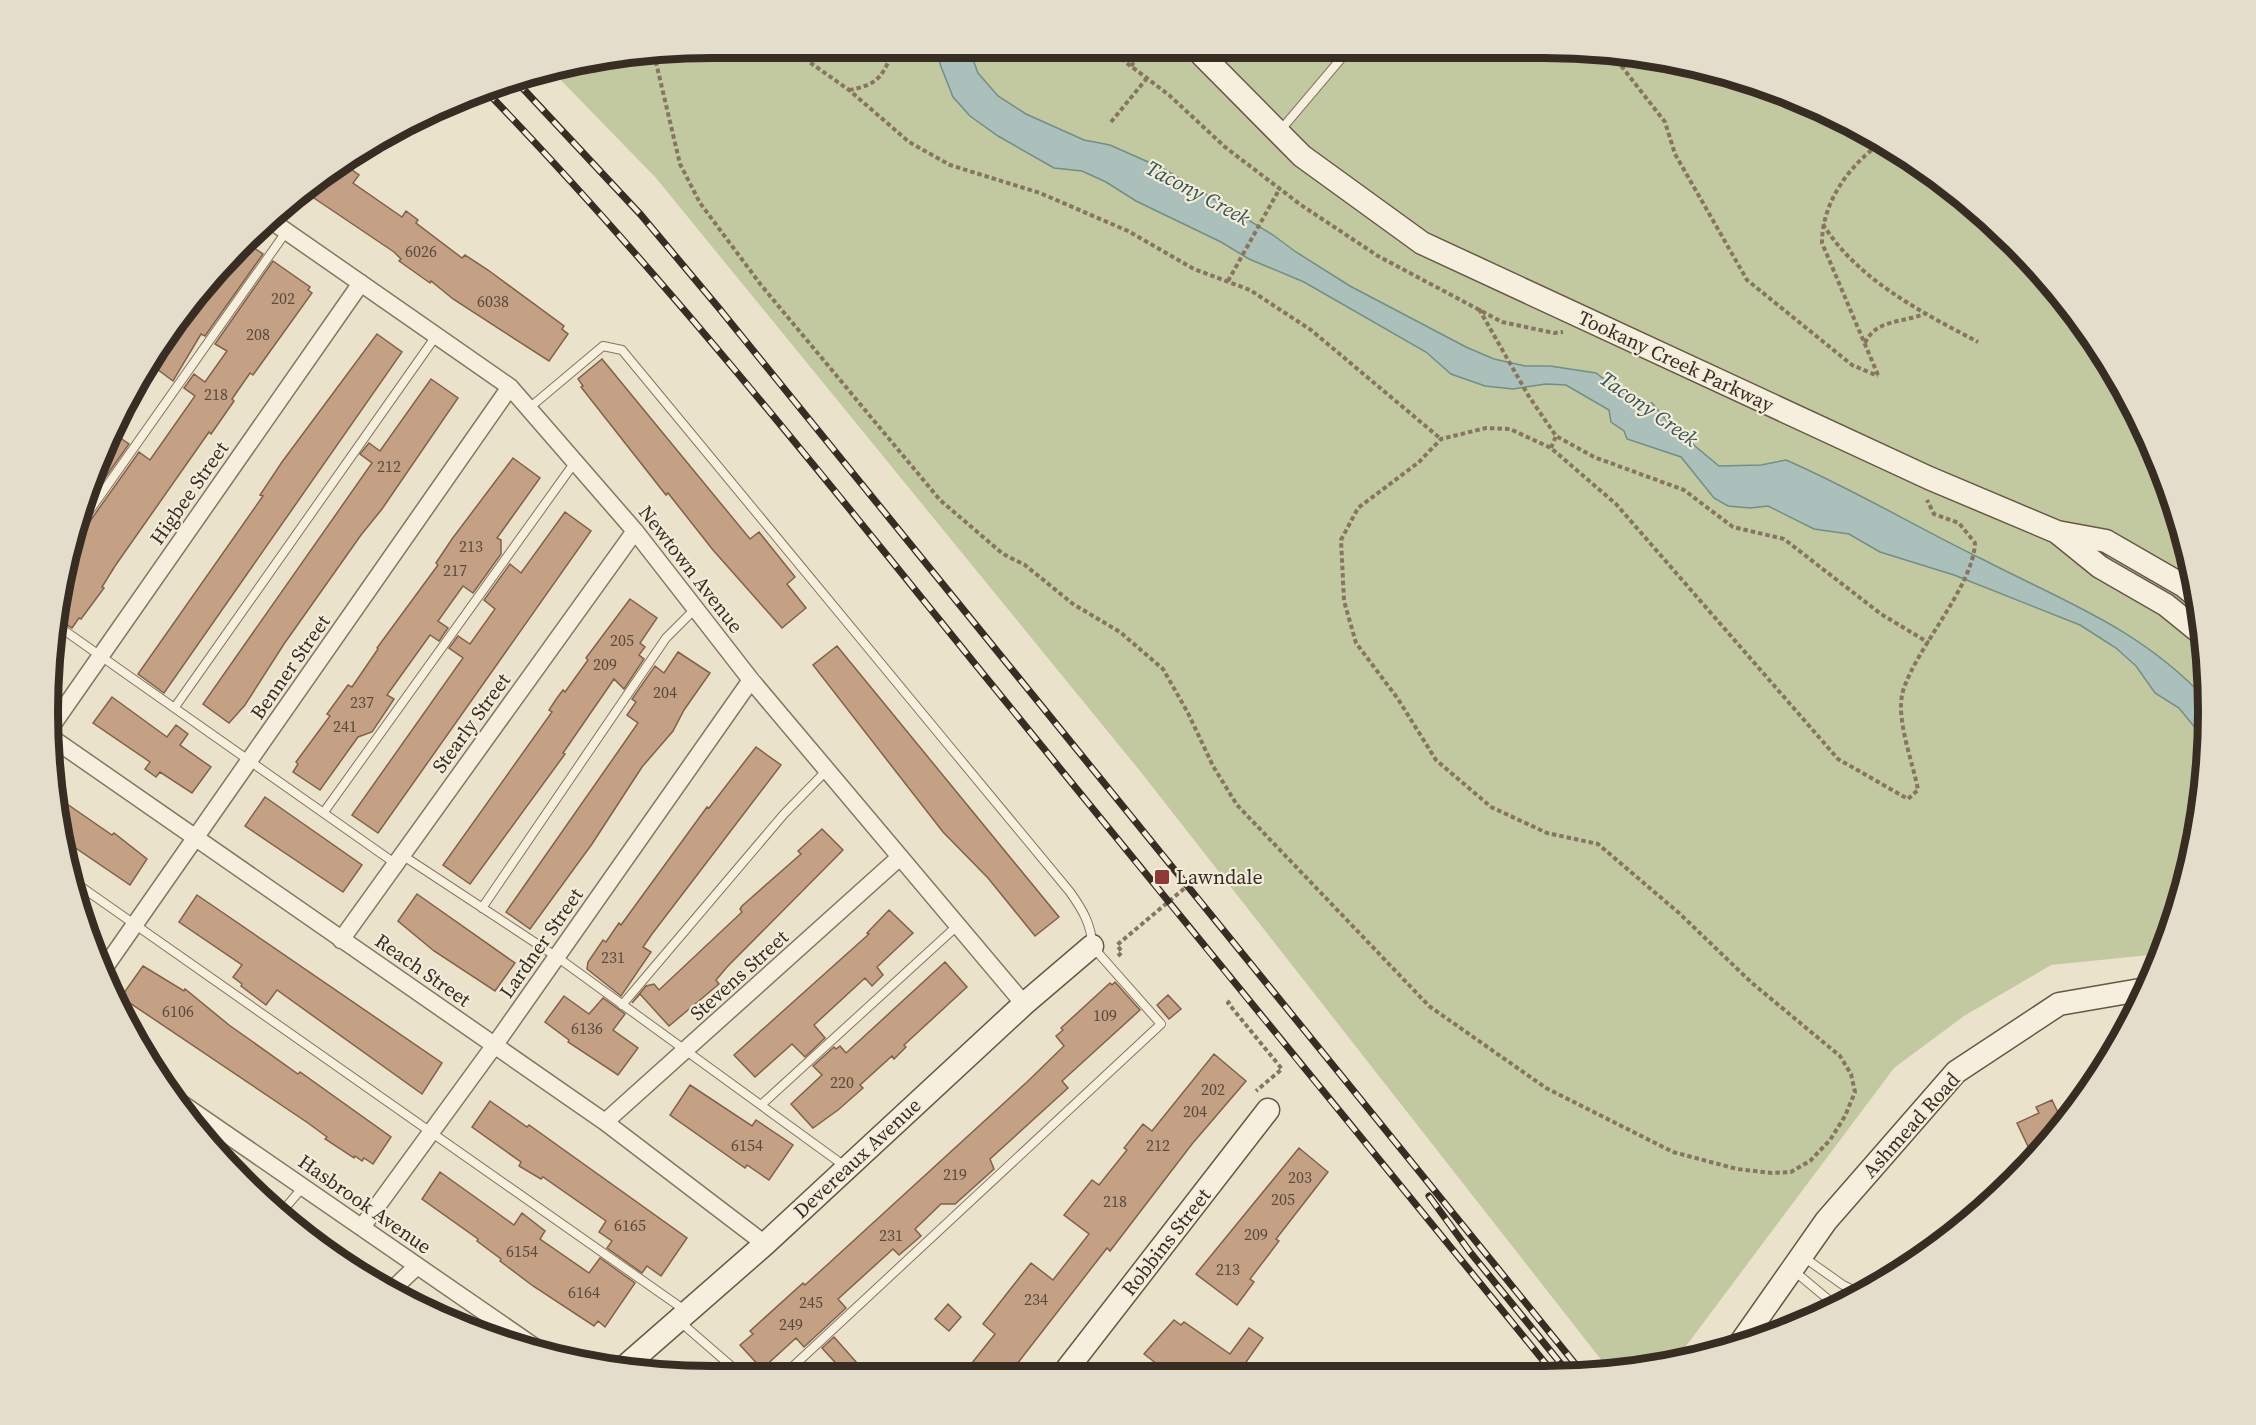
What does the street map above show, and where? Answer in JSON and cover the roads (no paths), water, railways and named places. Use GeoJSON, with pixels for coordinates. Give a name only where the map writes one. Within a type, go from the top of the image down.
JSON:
{"type":"FeatureCollection","features":[{"type":"Feature","properties":{"kind":"street","name":"Tookany Creek Parkway"},"geometry":{"type":"LineString","coordinates":[[1205,58],[1302,156],[1422,243],[1929,478],[2057,532],[2106,541],[2185,587]]}},
{"type":"Feature","properties":{"kind":"street","name":"Newtown Avenue"},"geometry":{"type":"LineString","coordinates":[[277,225],[510,387],[635,531],[751,680],[1024,1004]]}},
{"type":"Feature","properties":{"kind":"street","name":"Higbee Street"},"geometry":{"type":"LineString","coordinates":[[58,717],[361,283]]}},
{"type":"Feature","properties":{"kind":"street","name":"Benner Street"},"geometry":{"type":"LineString","coordinates":[[108,963],[510,387]]}},
{"type":"Feature","properties":{"kind":"street","name":"Stearly Street"},"geometry":{"type":"LineString","coordinates":[[341,940],[635,531]]}},
{"type":"Feature","properties":{"kind":"street"},"geometry":{"type":"LineString","coordinates":[[2057,532],[2100,567],[2166,605],[2192,626]]}},
{"type":"Feature","properties":{"kind":"street","name":"Lardner Street"},"geometry":{"type":"LineString","coordinates":[[362,1227],[494,1046],[751,680]]}},
{"type":"Feature","properties":{"kind":"street","name":"Reach Street"},"geometry":{"type":"LineString","coordinates":[[59,743],[605,1122],[765,1244]]}},
{"type":"Feature","properties":{"kind":"street","name":"Stevens Street"},"geometry":{"type":"LineString","coordinates":[[605,1122],[900,857]]}},
{"type":"Feature","properties":{"kind":"street","name":"Devereaux Avenue"},"geometry":{"type":"LineString","coordinates":[[631,1361],[765,1244],[1024,1004],[1092,946]]}},
{"type":"Feature","properties":{"kind":"street","name":"Ashmead Road"},"geometry":{"type":"LineString","coordinates":[[1747,1334],[1826,1221],[1956,1072],[2059,1004],[2135,991]]}},
{"type":"Feature","properties":{"kind":"street","name":"Robbins Street"},"geometry":{"type":"LineString","coordinates":[[1077,1366],[1268,1110]]}},
{"type":"Feature","properties":{"kind":"street","name":"Hasbrook Avenue"},"geometry":{"type":"LineString","coordinates":[[198,1116],[362,1227],[504,1333]]}},
{"type":"Feature","properties":{"kind":"street"},"geometry":{"type":"LineString","coordinates":[[396,1285],[417,1266]]}},
{"type":"Feature","properties":{"kind":"lane"},"geometry":{"type":"LineString","coordinates":[[1279,133],[1342,58]]}},
{"type":"Feature","properties":{"kind":"lane"},"geometry":{"type":"LineString","coordinates":[[91,508],[286,232]]}},
{"type":"Feature","properties":{"kind":"lane"},"geometry":{"type":"LineString","coordinates":[[176,707],[436,336]]}},
{"type":"Feature","properties":{"kind":"lane"},"geometry":{"type":"LineString","coordinates":[[528,409],[603,346],[622,350],[813,578],[938,734],[1070,892],[1082,909],[1092,933],[1092,946],[1161,1024],[793,1366]]}},
{"type":"Feature","properties":{"kind":"lane"},"geometry":{"type":"LineString","coordinates":[[324,812],[575,462]]}},
{"type":"Feature","properties":{"kind":"lane"},"geometry":{"type":"LineString","coordinates":[[482,908],[666,638],[695,609]]}},
{"type":"Feature","properties":{"kind":"lane"},"geometry":{"type":"LineString","coordinates":[[64,630],[324,812],[399,860],[482,908],[556,957],[847,1167]]}},
{"type":"Feature","properties":{"kind":"lane"},"geometry":{"type":"LineString","coordinates":[[622,1005],[784,814],[827,770]]}},
{"type":"Feature","properties":{"kind":"lane"},"geometry":{"type":"LineString","coordinates":[[83,888],[432,1132],[682,1316],[732,1366]]}},
{"type":"Feature","properties":{"kind":"lane"},"geometry":{"type":"LineString","coordinates":[[761,1105],[957,926]]}},
{"type":"Feature","properties":{"kind":"lane"},"geometry":{"type":"LineString","coordinates":[[285,1208],[303,1186]]}},
{"type":"Feature","properties":{"kind":"lane"},"geometry":{"type":"LineString","coordinates":[[1797,1263],[1852,1289]]}},
{"type":"Feature","properties":{"kind":"lane"},"geometry":{"type":"LineString","coordinates":[[1797,1263],[1831,1300]]}},
{"type":"Feature","properties":{"kind":"water","name":"Tacony Creek"},"geometry":{"type":"Polygon","coordinates":[[[941,58],[972,58],[978,73],[998,96],[1026,114],[1084,140],[1110,145],[1164,169],[1273,235],[1350,286],[1466,347],[1494,359],[1525,366],[1550,366],[1596,373],[1636,404],[1652,403],[1671,426],[1719,466],[1761,465],[1786,460],[2072,603],[2154,653],[2197,690],[2197,730],[2179,708],[2155,693],[2136,666],[2116,648],[2080,625],[1954,575],[1880,552],[1849,534],[1814,529],[1768,506],[1750,508],[1728,506],[1714,498],[1681,457],[1627,439],[1624,431],[1611,422],[1609,410],[1566,385],[1546,384],[1513,389],[1485,386],[1451,374],[1426,352],[1304,282],[1249,259],[1221,242],[1136,201],[1106,182],[1082,171],[1054,168],[998,136],[970,116],[953,97],[940,64],[941,58]]]}},
{"type":"Feature","properties":{"kind":"railway"},"geometry":{"type":"LineString","coordinates":[[522,87],[641,215],[718,307],[1576,1365]]}},
{"type":"Feature","properties":{"kind":"railway"},"geometry":{"type":"LineString","coordinates":[[492,97],[612,227],[734,369],[1548,1366]]}},
{"type":"Feature","properties":{"kind":"railway"},"geometry":{"type":"LineString","coordinates":[[1429,1196],[1470,1252],[1562,1366]]}},
{"type":"Feature","properties":{"kind":"place","name":"Lawndale"},"geometry":{"type":"Point","coordinates":[1162,877]}}]}
